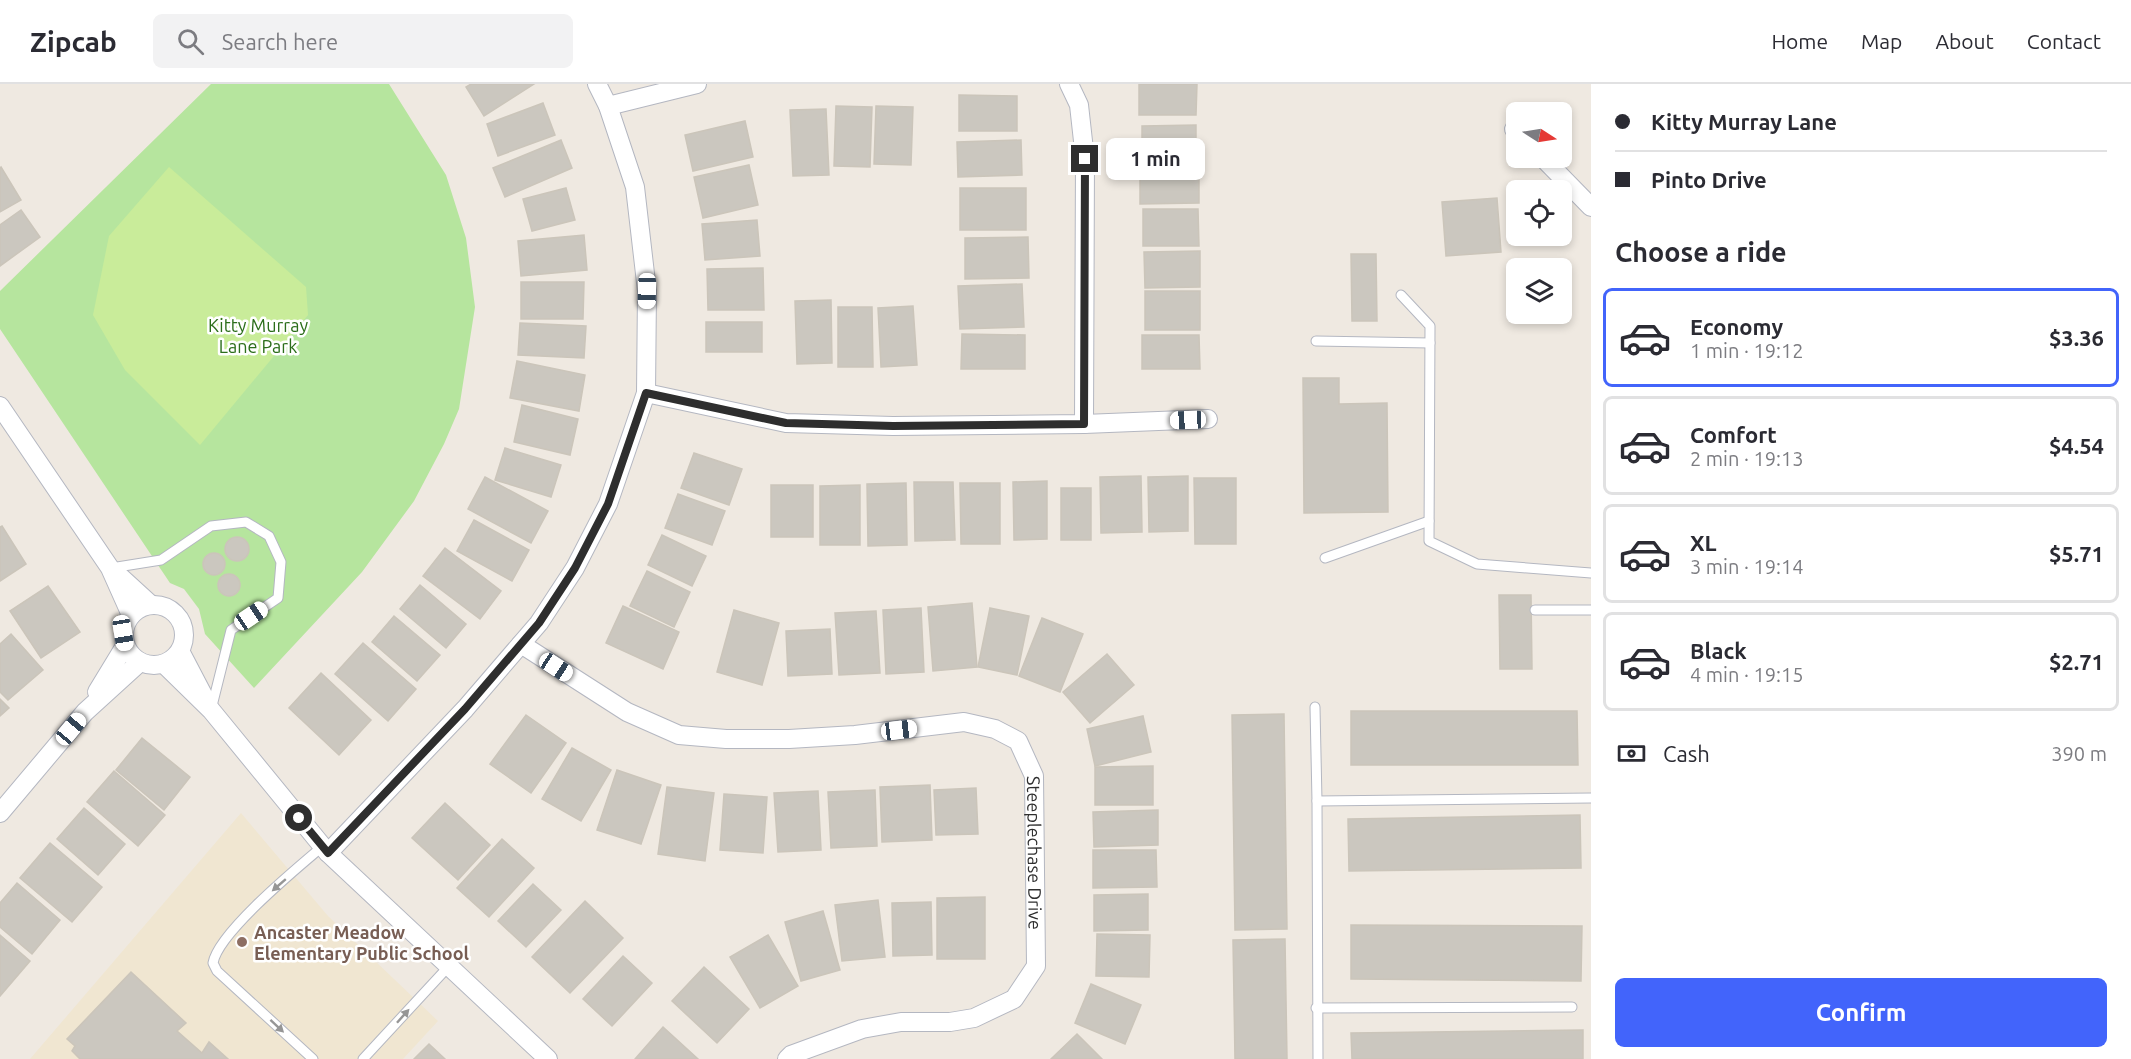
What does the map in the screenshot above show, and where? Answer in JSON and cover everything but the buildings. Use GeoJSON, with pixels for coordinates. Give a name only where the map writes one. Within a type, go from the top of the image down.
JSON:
{"type":"FeatureCollection","features":[{"type":"Feature","properties":{"kind":"street"},"geometry":{"type":"LineString","coordinates":[[325,850],[465,709],[539,623],[575,568],[608,504],[646,393],[647,291],[635,187],[608,105],[597,84]]}},
{"type":"Feature","properties":{"kind":"street"},"geometry":{"type":"LineString","coordinates":[[608,105],[697,84]]}},
{"type":"Feature","properties":{"kind":"street"},"geometry":{"type":"LineString","coordinates":[[1069,84],[1079,105],[1085,159],[1084,424]]}},
{"type":"Feature","properties":{"kind":"street"},"geometry":{"type":"LineString","coordinates":[[1552,168],[1591,207]]}},
{"type":"Feature","properties":{"kind":"street"},"geometry":{"type":"LineString","coordinates":[[646,393],[786,423],[893,426],[1084,424],[1208,419]]}},
{"type":"Feature","properties":{"kind":"street"},"geometry":{"type":"LineString","coordinates":[[0,406],[110,568],[131,615]]}},
{"type":"Feature","properties":{"kind":"street"},"geometry":{"type":"LineString","coordinates":[[110,568],[151,605]]}},
{"type":"Feature","properties":{"kind":"street"},"geometry":{"type":"LineString","coordinates":[[151,605],[162,605],[172,610],[184,630],[184,641],[180,651],[164,664],[150,665],[131,656],[123,633],[131,615],[141,607],[151,605]]}},
{"type":"Feature","properties":{"kind":"street","name":"Steeplechase Drive"},"geometry":{"type":"LineString","coordinates":[[521,644],[627,712],[679,735],[726,739],[789,739],[855,735],[964,722],[995,729],[1018,741],[1034,776],[1036,966],[1014,999],[975,1018],[950,1022],[901,1022],[862,1029],[787,1059]]}},
{"type":"Feature","properties":{"kind":"street"},"geometry":{"type":"LineString","coordinates":[[85,712],[126,646]]}},
{"type":"Feature","properties":{"kind":"street"},"geometry":{"type":"LineString","coordinates":[[180,651],[211,710]]}},
{"type":"Feature","properties":{"kind":"street"},"geometry":{"type":"LineString","coordinates":[[0,813],[85,712],[140,662]]}},
{"type":"Feature","properties":{"kind":"street"},"geometry":{"type":"LineString","coordinates":[[164,664],[211,710],[325,850],[548,1059]]}},
{"type":"Feature","properties":{"kind":"lane"},"geometry":{"type":"LineString","coordinates":[[1401,295],[1430,326],[1429,541],[1477,564],[1591,573]]}},
{"type":"Feature","properties":{"kind":"lane"},"geometry":{"type":"LineString","coordinates":[[1316,341],[1430,343]]}},
{"type":"Feature","properties":{"kind":"lane"},"geometry":{"type":"LineString","coordinates":[[1325,558],[1429,521]]}},
{"type":"Feature","properties":{"kind":"lane"},"geometry":{"type":"LineString","coordinates":[[110,568],[161,560],[212,526],[246,522],[269,536],[280,562],[278,598],[231,630],[211,710]]}},
{"type":"Feature","properties":{"kind":"lane"},"geometry":{"type":"LineString","coordinates":[[1535,610],[1591,610]]}},
{"type":"Feature","properties":{"kind":"lane"},"geometry":{"type":"LineString","coordinates":[[1315,707],[1318,1059]]}},
{"type":"Feature","properties":{"kind":"lane"},"geometry":{"type":"LineString","coordinates":[[1317,801],[1591,798]]}},
{"type":"Feature","properties":{"kind":"lane"},"geometry":{"type":"LineString","coordinates":[[313,1059],[217,970],[213,963],[214,954],[225,939],[268,894],[325,850]]}},
{"type":"Feature","properties":{"kind":"lane"},"geometry":{"type":"LineString","coordinates":[[363,1059],[449,966]]}},
{"type":"Feature","properties":{"kind":"lane"},"geometry":{"type":"LineString","coordinates":[[1316,1008],[1572,1006]]}},
{"type":"Feature","properties":{"kind":"shaded area","name":"Ancaster Meadow Elementary Public School"},"geometry":{"type":"Polygon","coordinates":[[[241,813],[328,916],[438,1021],[403,1059],[30,1059],[241,813]]]}},
{"type":"Feature","properties":{"kind":"green space","name":"Kitty Murray Lane Park"},"geometry":{"type":"Polygon","coordinates":[[[211,84],[389,84],[446,175],[466,238],[475,307],[459,409],[444,444],[414,501],[362,572],[254,688],[205,634],[199,609],[184,589],[170,583],[0,329],[0,291],[211,84]]]}},
{"type":"Feature","properties":{"kind":"green space"},"geometry":{"type":"Polygon","coordinates":[[[169,167],[306,287],[308,315],[200,445],[125,370],[93,315],[109,236],[169,167]]]}},
{"type":"Feature","properties":{"kind":"place","name":"Ancaster Meadow Elementary Public School"},"geometry":{"type":"Point","coordinates":[242,942]}},
{"type":"Feature","properties":{"kind":"route"},"geometry":{"type":"LineString","coordinates":[[299,818],[328,853],[465,709],[539,623],[575,568],[608,504],[646,393],[786,423],[893,426],[1084,424],[1085,159]]}}]}
